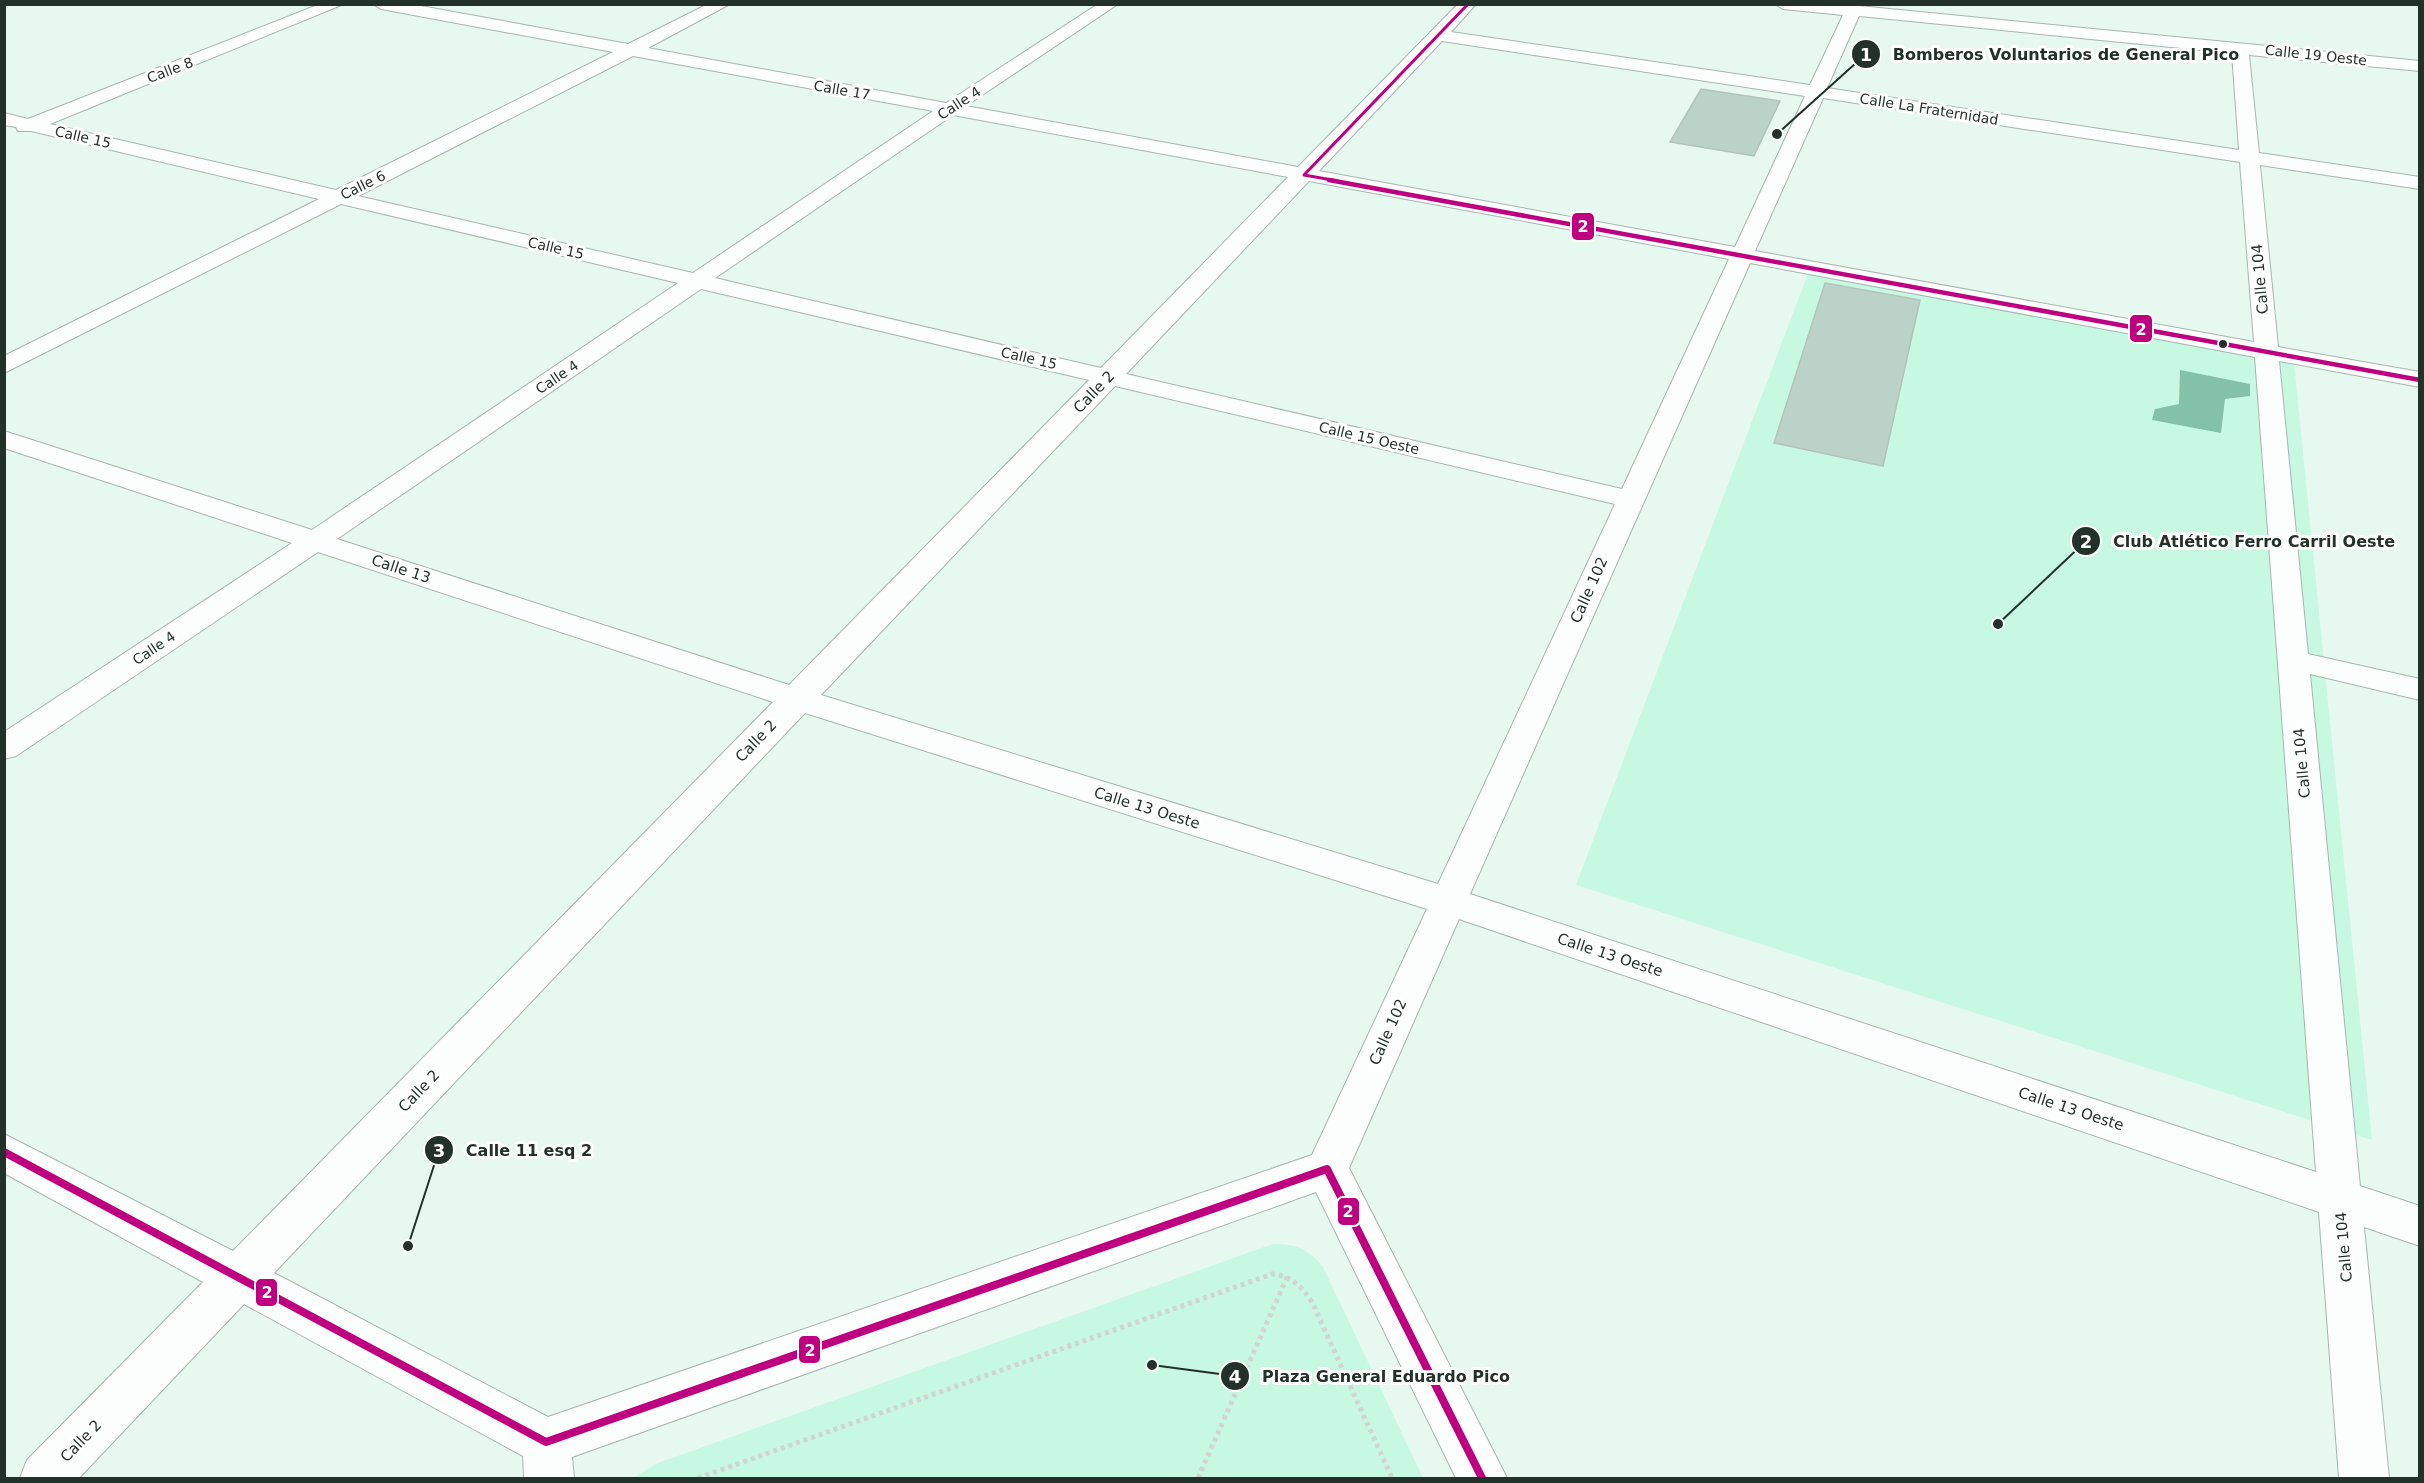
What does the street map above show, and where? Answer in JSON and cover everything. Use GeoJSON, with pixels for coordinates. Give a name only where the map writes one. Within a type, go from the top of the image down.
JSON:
{"type":"FeatureCollection","features":[{"type":"Feature","properties":{"kind":"street","name":"Calle 8"},"geometry":{"type":"LineString","coordinates":[[4,135],[336,4]]}},
{"type":"Feature","properties":{"kind":"street","name":"Calle 17"},"geometry":{"type":"LineString","coordinates":[[381,4],[2420,380]]}},
{"type":"Feature","properties":{"kind":"street","name":"Calle 6"},"geometry":{"type":"LineString","coordinates":[[4,366],[633,51],[722,4]]}},
{"type":"Feature","properties":{"kind":"street","name":"Calle 4"},"geometry":{"type":"LineString","coordinates":[[4,748],[315,541],[948,109],[1110,4]]}},
{"type":"Feature","properties":{"kind":"street","name":"Calle 2"},"geometry":{"type":"LineString","coordinates":[[45,1479],[1468,4]]}},
{"type":"Feature","properties":{"kind":"street","name":"Calle 19 Oeste"},"geometry":{"type":"LineString","coordinates":[[1783,4],[2420,66]]}},
{"type":"Feature","properties":{"kind":"street","name":"Calle 102"},"geometry":{"type":"LineString","coordinates":[[1327,1169],[1853,11]]}},
{"type":"Feature","properties":{"kind":"street","name":"Calle La Fraternidad"},"geometry":{"type":"LineString","coordinates":[[1439,35],[2420,183]]}},
{"type":"Feature","properties":{"kind":"street","name":"Calle 104"},"geometry":{"type":"LineString","coordinates":[[2240,48],[2364,1479]]}},
{"type":"Feature","properties":{"kind":"street","name":"Calle 15"},"geometry":{"type":"LineString","coordinates":[[4,118],[1108,377]]}},
{"type":"Feature","properties":{"kind":"street","name":"Calle 15 Oeste"},"geometry":{"type":"LineString","coordinates":[[1108,377],[1630,499]]}},
{"type":"Feature","properties":{"kind":"street","name":"Calle 13"},"geometry":{"type":"LineString","coordinates":[[4,439],[797,699]]}},
{"type":"Feature","properties":{"kind":"street"},"geometry":{"type":"LineString","coordinates":[[2292,660],[2420,690]]}},
{"type":"Feature","properties":{"kind":"street","name":"Calle 13 Oeste"},"geometry":{"type":"LineString","coordinates":[[797,699],[1448,901],[2420,1226]]}},
{"type":"Feature","properties":{"kind":"street"},"geometry":{"type":"LineString","coordinates":[[4,1152],[240,1277],[547,1460],[1327,1169],[1482,1479]]}},
{"type":"Feature","properties":{"kind":"path"},"geometry":{"type":"LineString","coordinates":[[698,1479],[1256,1277],[1272,1274],[1288,1275],[1312,1302],[1392,1479]]}},
{"type":"Feature","properties":{"kind":"path"},"geometry":{"type":"LineString","coordinates":[[1198,1479],[1288,1275]]}},
{"type":"Feature","properties":{"kind":"shaded area"},"geometry":{"type":"Polygon","coordinates":[[[1809,271],[2294,363],[2372,1140],[1576,885],[1809,271]]]}},
{"type":"Feature","properties":{"kind":"shaded area"},"geometry":{"type":"Polygon","coordinates":[[[2180,370],[2250,384],[2250,396],[2225,399],[2221,433],[2152,420],[2155,409],[2179,404],[2180,370]]]}},
{"type":"Feature","properties":{"kind":"shaded area"},"geometry":{"type":"Polygon","coordinates":[[[1273,1244],[1289,1245],[1301,1249],[1313,1256],[1323,1267],[1423,1478],[633,1478],[658,1463],[1273,1244]]]}},
{"type":"Feature","properties":{"kind":"building"},"geometry":{"type":"Polygon","coordinates":[[[1701,89],[1780,101],[1754,156],[1670,142],[1701,89]]]}},
{"type":"Feature","properties":{"kind":"building"},"geometry":{"type":"Polygon","coordinates":[[[1825,283],[1920,300],[1883,466],[1774,443],[1825,283]]]}},
{"type":"Feature","properties":{"kind":"transit line","name":"2"},"geometry":{"type":"LineString","coordinates":[[1304,175],[1468,4]]}},
{"type":"Feature","properties":{"kind":"transit line","name":"2"},"geometry":{"type":"LineString","coordinates":[[1304,175],[2420,380]]}},
{"type":"Feature","properties":{"kind":"transit line","name":"2"},"geometry":{"type":"LineString","coordinates":[[4,1152],[546,1442],[1327,1169],[1482,1478]]}},
{"type":"Feature","properties":{"kind":"place","name":"Bomberos Voluntarios de General Pico"},"geometry":{"type":"Point","coordinates":[1777,134]}},
{"type":"Feature","properties":{"kind":"place","name":"Club Atlético Ferro Carril Oeste"},"geometry":{"type":"Point","coordinates":[1998,624]}},
{"type":"Feature","properties":{"kind":"place","name":"Calle 11 esq 2"},"geometry":{"type":"Point","coordinates":[408,1246]}},
{"type":"Feature","properties":{"kind":"place","name":"Plaza General Eduardo Pico"},"geometry":{"type":"Point","coordinates":[1152,1365]}}]}
